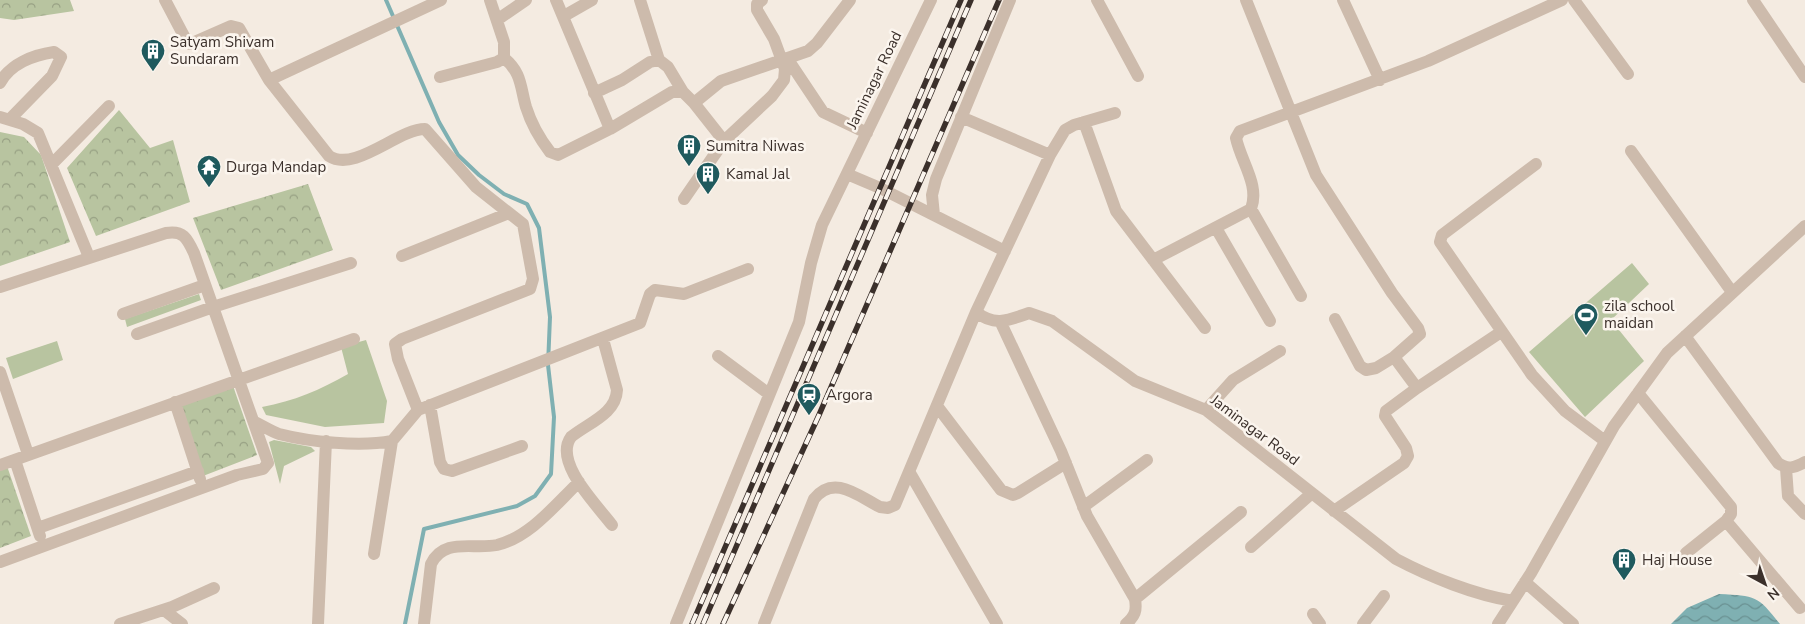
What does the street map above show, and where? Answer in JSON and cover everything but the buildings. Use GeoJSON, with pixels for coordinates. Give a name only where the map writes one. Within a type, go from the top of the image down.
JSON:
{"type":"FeatureCollection","features":[{"type":"Feature","properties":{"kind":"street"},"geometry":{"type":"LineString","coordinates":[[165,0],[182,34],[190,44],[231,26],[239,28],[270,80],[329,156],[334,159],[343,160],[355,157],[425,129],[442,146],[467,177],[519,220],[525,230],[533,279],[532,287],[522,294],[397,342],[396,349],[398,359],[424,407],[440,462],[444,469],[452,471],[522,446]]}},
{"type":"Feature","properties":{"kind":"street"},"geometry":{"type":"LineString","coordinates":[[270,80],[441,0]]}},
{"type":"Feature","properties":{"kind":"street"},"geometry":{"type":"LineString","coordinates":[[440,77],[497,62],[504,58],[506,51],[490,0]]}},
{"type":"Feature","properties":{"kind":"street"},"geometry":{"type":"LineString","coordinates":[[497,20],[526,0]]}},
{"type":"Feature","properties":{"kind":"street"},"geometry":{"type":"LineString","coordinates":[[556,0],[610,129]]}},
{"type":"Feature","properties":{"kind":"street"},"geometry":{"type":"LineString","coordinates":[[564,16],[592,0]]}},
{"type":"Feature","properties":{"kind":"street"},"geometry":{"type":"LineString","coordinates":[[640,0],[659,60]]}},
{"type":"Feature","properties":{"kind":"street"},"geometry":{"type":"LineString","coordinates":[[762,0],[757,4],[757,10],[784,59],[823,112],[866,133]]}},
{"type":"Feature","properties":{"kind":"street"},"geometry":{"type":"LineString","coordinates":[[694,103],[721,81],[813,47],[850,0]]}},
{"type":"Feature","properties":{"kind":"street","name":"Jaminagar Road"},"geometry":{"type":"LineString","coordinates":[[676,624],[798,322],[822,225],[931,0]]}},
{"type":"Feature","properties":{"kind":"street"},"geometry":{"type":"LineString","coordinates":[[934,215],[932,195],[936,179],[1010,0]]}},
{"type":"Feature","properties":{"kind":"street"},"geometry":{"type":"LineString","coordinates":[[1097,0],[1138,76]]}},
{"type":"Feature","properties":{"kind":"street"},"geometry":{"type":"LineString","coordinates":[[1246,0],[1316,175],[1392,293],[1418,328],[1420,334],[1394,357],[1376,368],[1366,370],[1360,366],[1335,320]]}},
{"type":"Feature","properties":{"kind":"street"},"geometry":{"type":"LineString","coordinates":[[1344,0],[1380,80]]}},
{"type":"Feature","properties":{"kind":"street"},"geometry":{"type":"LineString","coordinates":[[1153,260],[1251,209],[1255,200],[1254,189],[1236,138],[1240,131],[1428,61],[1562,0]]}},
{"type":"Feature","properties":{"kind":"street"},"geometry":{"type":"LineString","coordinates":[[1574,0],[1628,74]]}},
{"type":"Feature","properties":{"kind":"street"},"geometry":{"type":"LineString","coordinates":[[1755,1],[1805,77]]}},
{"type":"Feature","properties":{"kind":"street"},"geometry":{"type":"LineString","coordinates":[[0,83],[11,68],[21,62],[54,52],[61,57],[52,76],[5,118],[23,124],[38,133],[89,257]]}},
{"type":"Feature","properties":{"kind":"street"},"geometry":{"type":"LineString","coordinates":[[504,58],[516,68],[526,108],[534,127],[553,154],[561,153],[610,129],[672,92],[683,92]]}},
{"type":"Feature","properties":{"kind":"street"},"geometry":{"type":"LineString","coordinates":[[684,199],[724,141],[781,87],[786,75],[784,59]]}},
{"type":"Feature","properties":{"kind":"street"},"geometry":{"type":"LineString","coordinates":[[594,93],[622,80],[650,62],[659,60],[666,64],[683,92],[724,141]]}},
{"type":"Feature","properties":{"kind":"street"},"geometry":{"type":"LineString","coordinates":[[52,164],[109,106]]}},
{"type":"Feature","properties":{"kind":"street"},"geometry":{"type":"LineString","coordinates":[[764,624],[814,499],[821,490],[827,486],[837,486],[888,508],[898,500],[976,312],[1050,155],[1066,130],[1084,122],[1116,113]]}},
{"type":"Feature","properties":{"kind":"street"},"geometry":{"type":"LineString","coordinates":[[961,118],[1050,155]]}},
{"type":"Feature","properties":{"kind":"street"},"geometry":{"type":"LineString","coordinates":[[1084,122],[1116,211],[1205,328]]}},
{"type":"Feature","properties":{"kind":"street"},"geometry":{"type":"LineString","coordinates":[[1631,151],[1732,292]]}},
{"type":"Feature","properties":{"kind":"street"},"geometry":{"type":"LineString","coordinates":[[1536,164],[1442,235],[1440,242],[1501,332],[1547,394],[1565,411],[1605,441]]}},
{"type":"Feature","properties":{"kind":"street"},"geometry":{"type":"LineString","coordinates":[[847,174],[934,215],[1004,254]]}},
{"type":"Feature","properties":{"kind":"street"},"geometry":{"type":"LineString","coordinates":[[1251,209],[1300,296]]}},
{"type":"Feature","properties":{"kind":"street"},"geometry":{"type":"LineString","coordinates":[[402,256],[510,213]]}},
{"type":"Feature","properties":{"kind":"street"},"geometry":{"type":"LineString","coordinates":[[1498,624],[1525,582],[1605,441],[1667,353],[1805,226]]}},
{"type":"Feature","properties":{"kind":"street"},"geometry":{"type":"LineString","coordinates":[[1216,228],[1270,321]]}},
{"type":"Feature","properties":{"kind":"street"},"geometry":{"type":"LineString","coordinates":[[0,287],[166,233],[178,232],[189,241],[206,285],[237,380],[254,422],[268,465],[0,562]]}},
{"type":"Feature","properties":{"kind":"street"},"geometry":{"type":"LineString","coordinates":[[137,334],[213,307],[351,263]]}},
{"type":"Feature","properties":{"kind":"street"},"geometry":{"type":"LineString","coordinates":[[374,554],[392,442],[424,407],[603,339],[640,323],[650,294],[655,290],[684,294],[748,269]]}},
{"type":"Feature","properties":{"kind":"street"},"geometry":{"type":"LineString","coordinates":[[123,314],[206,285]]}},
{"type":"Feature","properties":{"kind":"street"},"geometry":{"type":"LineString","coordinates":[[976,312],[985,320],[1001,323],[1066,463],[1082,507],[1135,599],[1137,608],[1134,617],[1126,624]]}},
{"type":"Feature","properties":{"kind":"street","name":"Jaminagar Road"},"geometry":{"type":"LineString","coordinates":[[1001,323],[1029,313],[1040,315],[1052,321],[1135,381],[1206,410],[1376,545],[1416,569],[1485,594],[1513,600]]}},
{"type":"Feature","properties":{"kind":"street"},"geometry":{"type":"LineString","coordinates":[[1334,511],[1404,463],[1408,456],[1406,448],[1385,416],[1386,411],[1501,332]]}},
{"type":"Feature","properties":{"kind":"street"},"geometry":{"type":"LineString","coordinates":[[1685,336],[1778,463],[1786,468],[1792,468],[1805,462]]}},
{"type":"Feature","properties":{"kind":"street"},"geometry":{"type":"LineString","coordinates":[[0,465],[354,339]]}},
{"type":"Feature","properties":{"kind":"street"},"geometry":{"type":"LineString","coordinates":[[603,339],[617,390],[617,398],[607,411],[576,433],[568,442],[566,454],[579,482],[612,525]]}},
{"type":"Feature","properties":{"kind":"street"},"geometry":{"type":"LineString","coordinates":[[1206,410],[1233,380],[1280,351]]}},
{"type":"Feature","properties":{"kind":"street"},"geometry":{"type":"LineString","coordinates":[[718,356],[769,394]]}},
{"type":"Feature","properties":{"kind":"street"},"geometry":{"type":"LineString","coordinates":[[1394,357],[1417,388]]}},
{"type":"Feature","properties":{"kind":"street"},"geometry":{"type":"LineString","coordinates":[[0,372],[28,454]]}},
{"type":"Feature","properties":{"kind":"street"},"geometry":{"type":"LineString","coordinates":[[1638,393],[1728,501],[1731,514],[1726,521],[1686,553]]}},
{"type":"Feature","properties":{"kind":"street"},"geometry":{"type":"LineString","coordinates":[[175,402],[204,488]]}},
{"type":"Feature","properties":{"kind":"street"},"geometry":{"type":"LineString","coordinates":[[938,406],[1001,490],[1008,494],[1018,493],[1066,463]]}},
{"type":"Feature","properties":{"kind":"street"},"geometry":{"type":"LineString","coordinates":[[254,422],[278,433],[326,441],[392,442]]}},
{"type":"Feature","properties":{"kind":"street"},"geometry":{"type":"LineString","coordinates":[[318,624],[326,441]]}},
{"type":"Feature","properties":{"kind":"street"},"geometry":{"type":"LineString","coordinates":[[15,460],[44,546]]}},
{"type":"Feature","properties":{"kind":"street"},"geometry":{"type":"LineString","coordinates":[[1082,507],[1147,460]]}},
{"type":"Feature","properties":{"kind":"street"},"geometry":{"type":"LineString","coordinates":[[1786,468],[1785,489],[1788,496],[1805,514]]}},
{"type":"Feature","properties":{"kind":"street"},"geometry":{"type":"LineString","coordinates":[[38,528],[198,471]]}},
{"type":"Feature","properties":{"kind":"street"},"geometry":{"type":"LineString","coordinates":[[910,473],[997,624]]}},
{"type":"Feature","properties":{"kind":"street"},"geometry":{"type":"LineString","coordinates":[[424,624],[431,564],[436,555],[449,547],[495,545],[510,541],[537,522],[579,482]]}},
{"type":"Feature","properties":{"kind":"street"},"geometry":{"type":"LineString","coordinates":[[1251,547],[1312,493]]}},
{"type":"Feature","properties":{"kind":"street"},"geometry":{"type":"LineString","coordinates":[[1135,599],[1240,512]]}},
{"type":"Feature","properties":{"kind":"street"},"geometry":{"type":"LineString","coordinates":[[1726,521],[1800,608]]}},
{"type":"Feature","properties":{"kind":"street"},"geometry":{"type":"LineString","coordinates":[[1525,582],[1573,624]]}},
{"type":"Feature","properties":{"kind":"street"},"geometry":{"type":"LineString","coordinates":[[120,624],[164,610],[214,588]]}},
{"type":"Feature","properties":{"kind":"street"},"geometry":{"type":"LineString","coordinates":[[1368,623],[1384,596]]}},
{"type":"Feature","properties":{"kind":"street"},"geometry":{"type":"LineString","coordinates":[[164,610],[182,624]]}},
{"type":"Feature","properties":{"kind":"green space"},"geometry":{"type":"Polygon","coordinates":[[[0,0],[70,0],[74,11],[14,20],[0,18],[0,0]]]}},
{"type":"Feature","properties":{"kind":"green space"},"geometry":{"type":"Polygon","coordinates":[[[119,110],[150,148],[173,140],[190,202],[96,236],[67,168],[119,110]]]}},
{"type":"Feature","properties":{"kind":"green space"},"geometry":{"type":"Polygon","coordinates":[[[0,132],[24,137],[41,155],[70,242],[0,266],[0,132]]]}},
{"type":"Feature","properties":{"kind":"green space"},"geometry":{"type":"Polygon","coordinates":[[[308,184],[333,250],[221,290],[193,218],[308,184]]]}},
{"type":"Feature","properties":{"kind":"green space","name":"zila school maidan"},"geometry":{"type":"Polygon","coordinates":[[[1632,263],[1649,284],[1611,320],[1644,361],[1585,417],[1529,352],[1632,263]]]}},
{"type":"Feature","properties":{"kind":"green space"},"geometry":{"type":"Polygon","coordinates":[[[199,294],[201,300],[127,327],[125,319],[199,294]]]}},
{"type":"Feature","properties":{"kind":"green space"},"geometry":{"type":"Polygon","coordinates":[[[366,340],[387,401],[384,423],[325,427],[266,415],[262,407],[285,402],[306,394],[348,374],[341,347],[366,340]]]}},
{"type":"Feature","properties":{"kind":"green space"},"geometry":{"type":"Polygon","coordinates":[[[57,341],[63,360],[13,379],[6,358],[57,341]]]}},
{"type":"Feature","properties":{"kind":"green space"},"geometry":{"type":"Polygon","coordinates":[[[232,383],[257,455],[203,476],[178,404],[232,383]]]}},
{"type":"Feature","properties":{"kind":"green space"},"geometry":{"type":"Polygon","coordinates":[[[274,440],[311,447],[315,451],[284,466],[280,484],[269,442],[274,440]]]}},
{"type":"Feature","properties":{"kind":"green space"},"geometry":{"type":"Polygon","coordinates":[[[7,466],[31,536],[0,548],[0,468],[7,466]]]}},
{"type":"Feature","properties":{"kind":"water"},"geometry":{"type":"Polygon","coordinates":[[[1719,594],[1741,595],[1755,599],[1766,607],[1780,624],[1671,624],[1687,608],[1719,594]]]}},
{"type":"Feature","properties":{"kind":"waterway"},"geometry":{"type":"LineString","coordinates":[[386,0],[439,122],[458,155],[479,175],[504,194],[527,204],[539,228],[550,317],[548,365],[554,417],[551,474],[535,496],[517,506],[424,529],[405,624]]}},
{"type":"Feature","properties":{"kind":"railway"},"geometry":{"type":"LineString","coordinates":[[692,624],[961,0]]}},
{"type":"Feature","properties":{"kind":"railway"},"geometry":{"type":"LineString","coordinates":[[703,624],[971,0]]}},
{"type":"Feature","properties":{"kind":"railway"},"geometry":{"type":"LineString","coordinates":[[723,624],[819,415],[999,0]]}},
{"type":"Feature","properties":{"kind":"place","name":"Satyam Shivam Sundaram"},"geometry":{"type":"Point","coordinates":[153,72]}},
{"type":"Feature","properties":{"kind":"place","name":"Sumitra Niwas"},"geometry":{"type":"Point","coordinates":[689,167]}},
{"type":"Feature","properties":{"kind":"place","name":"Durga Mandap"},"geometry":{"type":"Point","coordinates":[209,188]}},
{"type":"Feature","properties":{"kind":"place","name":"Kamal Jal"},"geometry":{"type":"Point","coordinates":[708,195]}},
{"type":"Feature","properties":{"kind":"place","name":"zila school maidan"},"geometry":{"type":"Point","coordinates":[1586,336]}},
{"type":"Feature","properties":{"kind":"place","name":"Argora"},"geometry":{"type":"Point","coordinates":[809,416]}},
{"type":"Feature","properties":{"kind":"place","name":"Haj House"},"geometry":{"type":"Point","coordinates":[1624,581]}}]}
